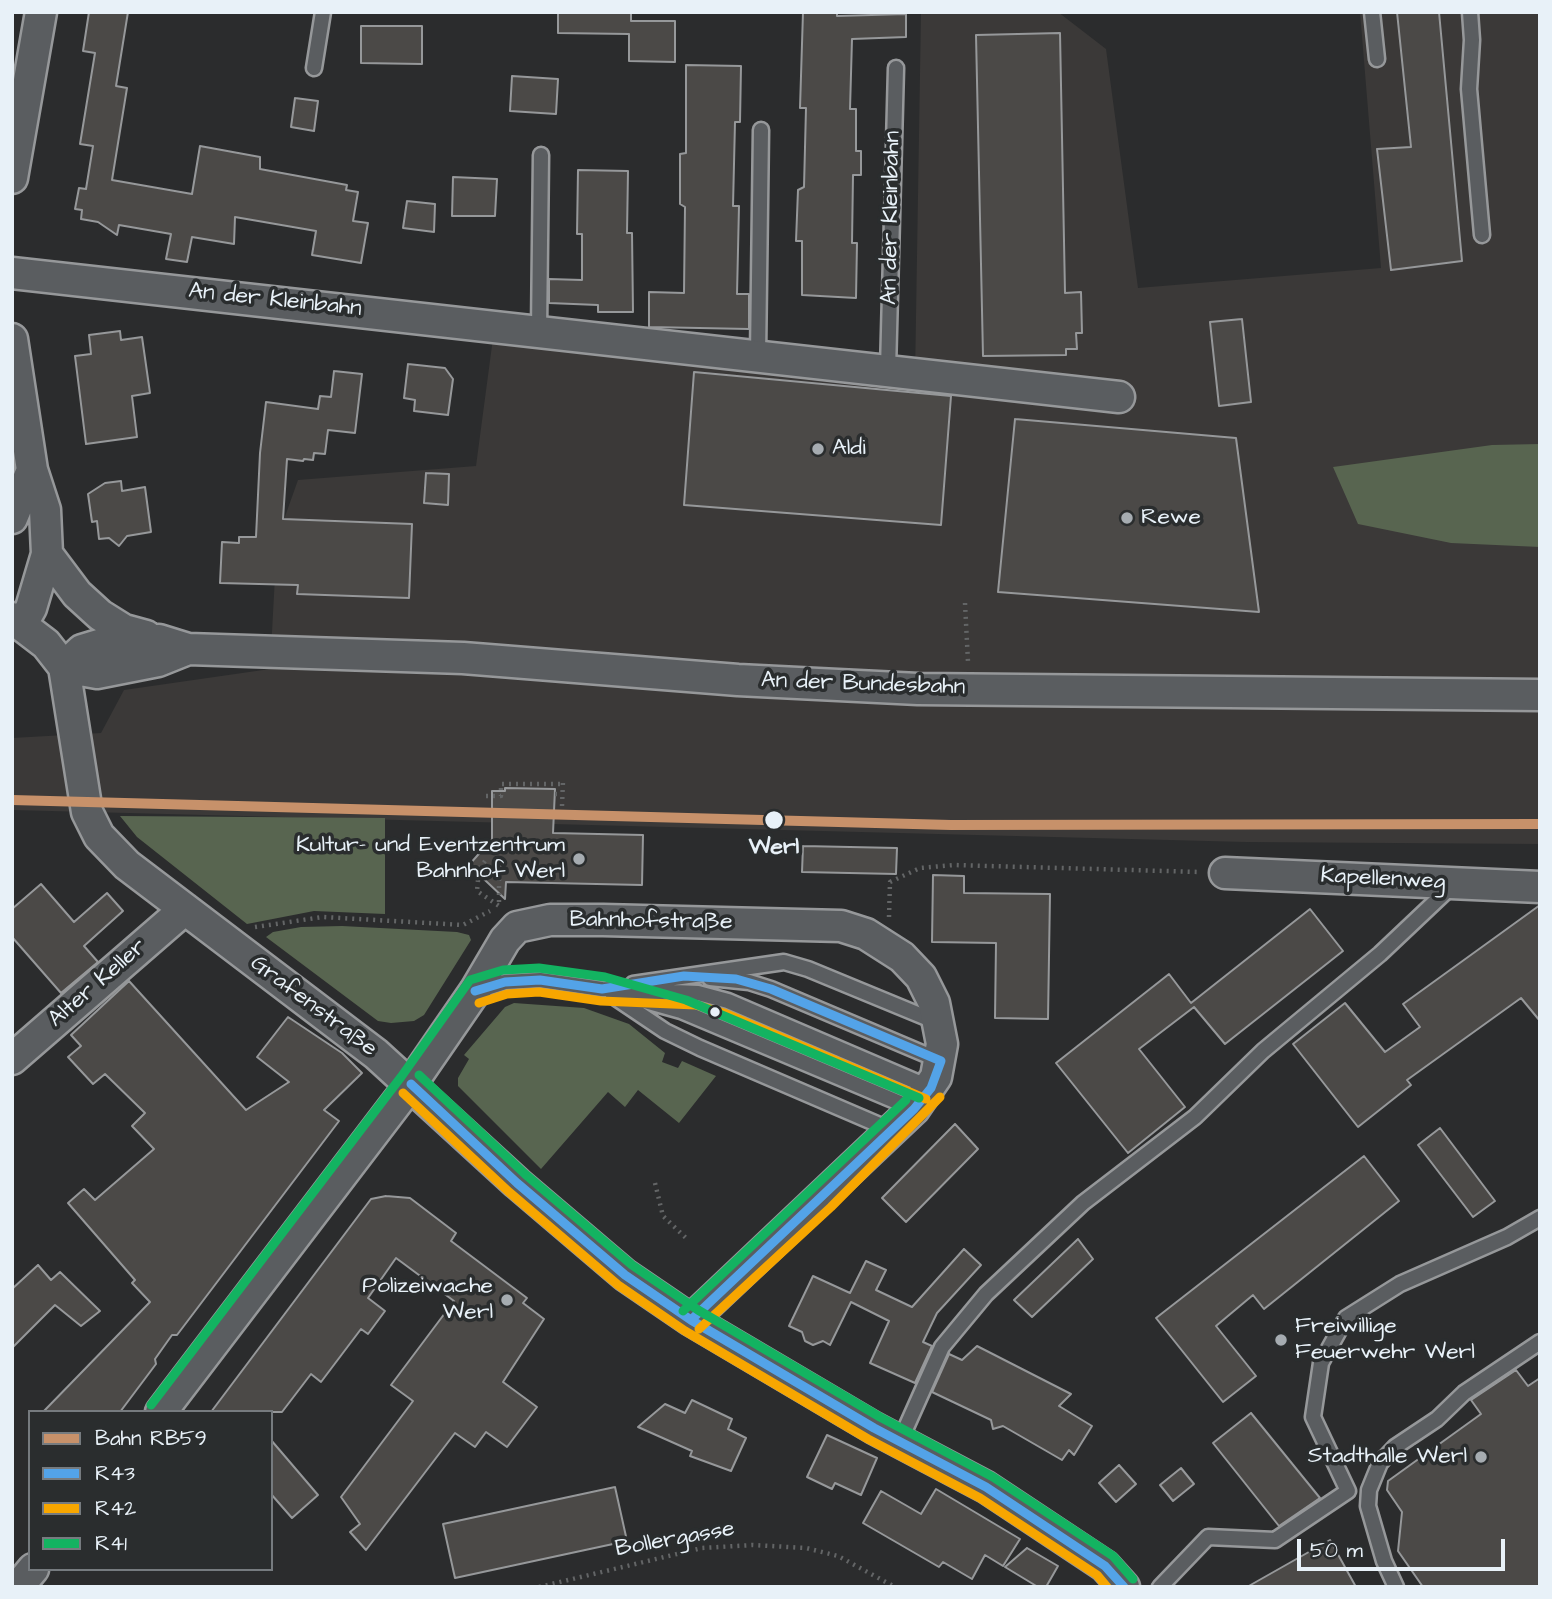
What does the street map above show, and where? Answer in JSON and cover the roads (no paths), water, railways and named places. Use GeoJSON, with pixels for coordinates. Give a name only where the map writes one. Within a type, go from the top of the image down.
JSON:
{"type":"FeatureCollection","features":[{"type":"Feature","properties":{"kind":"street"},"geometry":{"type":"LineString","coordinates":[[12,178],[41,12]]}},
{"type":"Feature","properties":{"kind":"street","name":"An der Kleinbahn"},"geometry":{"type":"LineString","coordinates":[[12,273],[888,369],[1119,397]]}},
{"type":"Feature","properties":{"kind":"street"},"geometry":{"type":"LineString","coordinates":[[12,339],[32,470],[45,510],[47,554],[31,608],[17,621],[46,643],[64,667]]}},
{"type":"Feature","properties":{"kind":"street"},"geometry":{"type":"LineString","coordinates":[[12,518],[32,470]]}},
{"type":"Feature","properties":{"kind":"street"},"geometry":{"type":"LineString","coordinates":[[47,554],[77,594],[100,615],[124,630],[159,640]]}},
{"type":"Feature","properties":{"kind":"street","name":"An der Bundesbahn"},"geometry":{"type":"LineString","coordinates":[[64,667],[82,650],[105,643],[159,640],[188,649],[463,658],[738,680],[970,689],[1540,695]]}},
{"type":"Feature","properties":{"kind":"street","name":"An der Bundesbahn"},"geometry":{"type":"LineString","coordinates":[[64,667],[97,673],[158,661],[188,649]]}},
{"type":"Feature","properties":{"kind":"street","name":"Grafenstraße"},"geometry":{"type":"LineString","coordinates":[[64,667],[83,801],[92,825],[127,865],[376,1054],[517,1183],[615,1267],[691,1321],[986,1487],[1105,1566],[1124,1587]]}},
{"type":"Feature","properties":{"kind":"street","name":"Kapellenweg"},"geometry":{"type":"LineString","coordinates":[[1225,873],[1540,887]]}},
{"type":"Feature","properties":{"kind":"street","name":"Alter Keller"},"geometry":{"type":"LineString","coordinates":[[12,1059],[185,909]]}},
{"type":"Feature","properties":{"kind":"street","name":"Bahnhofstraße"},"geometry":{"type":"LineString","coordinates":[[163,1410],[411,1084],[475,991],[505,940],[517,927],[533,921],[841,926],[866,934],[902,957],[921,977],[934,1003],[940,1024],[928,1086]]}},
{"type":"Feature","properties":{"kind":"street"},"geometry":{"type":"LineString","coordinates":[[691,1321],[891,1130],[928,1086]]}},
{"type":"Feature","properties":{"kind":"street"},"geometry":{"type":"LineString","coordinates":[[18,1587],[31,1571]]}},
{"type":"Feature","properties":{"kind":"lane"},"geometry":{"type":"LineString","coordinates":[[314,68],[323,12]]}},
{"type":"Feature","properties":{"kind":"lane"},"geometry":{"type":"LineString","coordinates":[[1372,12],[1377,59]]}},
{"type":"Feature","properties":{"kind":"lane"},"geometry":{"type":"LineString","coordinates":[[1469,12],[1472,40],[1469,89],[1482,235]]}},
{"type":"Feature","properties":{"kind":"lane","name":"An der Kleinbahn"},"geometry":{"type":"LineString","coordinates":[[888,369],[896,68]]}},
{"type":"Feature","properties":{"kind":"lane"},"geometry":{"type":"LineString","coordinates":[[758,355],[761,130]]}},
{"type":"Feature","properties":{"kind":"lane"},"geometry":{"type":"LineString","coordinates":[[538,330],[541,155]]}},
{"type":"Feature","properties":{"kind":"lane"},"geometry":{"type":"LineString","coordinates":[[900,1441],[942,1347],[986,1294],[1083,1203],[1195,1116],[1264,1051],[1380,954],[1455,883]]}},
{"type":"Feature","properties":{"kind":"lane"},"geometry":{"type":"LineString","coordinates":[[602,989],[770,963],[794,964],[940,1024]]}},
{"type":"Feature","properties":{"kind":"lane"},"geometry":{"type":"LineString","coordinates":[[684,976],[736,979],[771,989],[928,1086]]}},
{"type":"Feature","properties":{"kind":"lane"},"geometry":{"type":"LineString","coordinates":[[475,991],[505,982],[540,980],[602,989],[698,993],[728,1001],[928,1086]]}},
{"type":"Feature","properties":{"kind":"lane"},"geometry":{"type":"LineString","coordinates":[[602,989],[928,1086]]}},
{"type":"Feature","properties":{"kind":"lane"},"geometry":{"type":"LineString","coordinates":[[602,989],[665,1031],[891,1130]]}},
{"type":"Feature","properties":{"kind":"lane"},"geometry":{"type":"LineString","coordinates":[[1160,1587],[1208,1537],[1275,1540],[1348,1492],[1313,1417],[1321,1363],[1346,1318],[1401,1284],[1507,1237],[1540,1218]]}},
{"type":"Feature","properties":{"kind":"lane"},"geometry":{"type":"LineString","coordinates":[[1396,1587],[1384,1561],[1368,1506],[1369,1490],[1380,1463],[1395,1447],[1437,1419],[1464,1392],[1540,1342]]}},
{"type":"Feature","properties":{"kind":"rail line","name":"RB59"},"geometry":{"type":"LineString","coordinates":[[12,800],[951,825],[1540,824]]}},
{"type":"Feature","properties":{"kind":"place","name":"Aldi"},"geometry":{"type":"Point","coordinates":[818,449]}},
{"type":"Feature","properties":{"kind":"place","name":"Rewe"},"geometry":{"type":"Point","coordinates":[1127,518]}},
{"type":"Feature","properties":{"kind":"place","name":"Werl"},"geometry":{"type":"Point","coordinates":[774,820]}},
{"type":"Feature","properties":{"kind":"place","name":"Kultur- und Eventzentrum Bahnhof Werl"},"geometry":{"type":"Point","coordinates":[579,859]}},
{"type":"Feature","properties":{"kind":"place","name":"Polizeiwache Werl"},"geometry":{"type":"Point","coordinates":[507,1300]}},
{"type":"Feature","properties":{"kind":"place","name":"Freiwillige Feuerwehr Werl"},"geometry":{"type":"Point","coordinates":[1281,1340]}},
{"type":"Feature","properties":{"kind":"place","name":"Stadthalle Werl"},"geometry":{"type":"Point","coordinates":[1481,1457]}}]}
